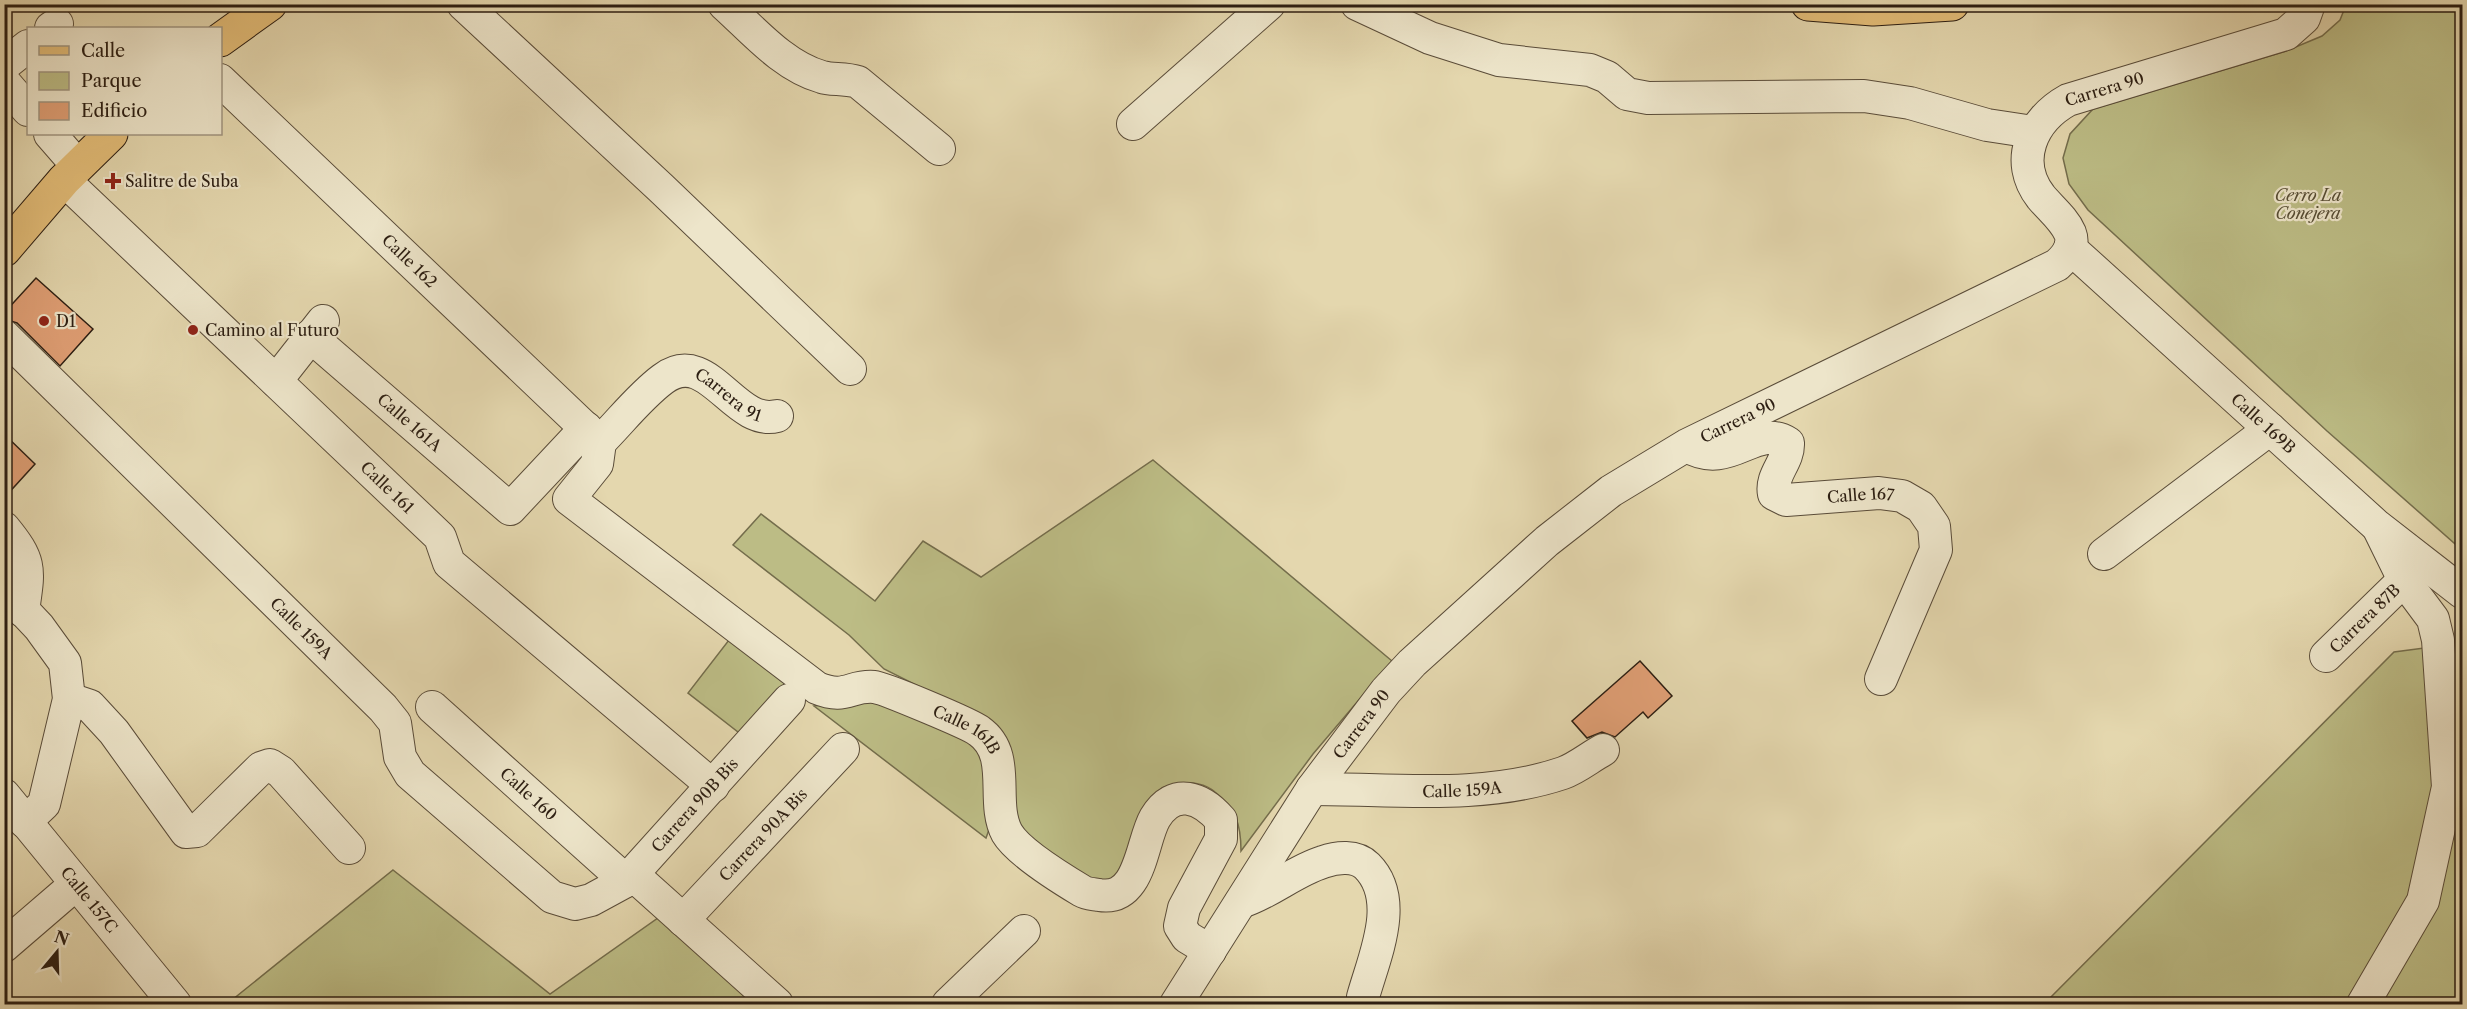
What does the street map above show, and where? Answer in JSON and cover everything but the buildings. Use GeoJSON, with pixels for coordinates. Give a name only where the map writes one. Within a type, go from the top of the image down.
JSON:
{"type":"FeatureCollection","features":[{"type":"Feature","properties":{"kind":"main road"},"geometry":{"type":"LineString","coordinates":[[222,39],[270,4]]}},
{"type":"Feature","properties":{"kind":"main road"},"geometry":{"type":"LineString","coordinates":[[1808,4],[1873,9],[1952,4]]}},
{"type":"Feature","properties":{"kind":"main road"},"geometry":{"type":"LineString","coordinates":[[4,250],[71,172],[110,135]]}},
{"type":"Feature","properties":{"kind":"street"},"geometry":{"type":"LineString","coordinates":[[463,4],[661,188],[850,369]]}},
{"type":"Feature","properties":{"kind":"street"},"geometry":{"type":"LineString","coordinates":[[724,4],[788,60],[824,78],[842,77],[858,82],[939,149]]}},
{"type":"Feature","properties":{"kind":"street"},"geometry":{"type":"LineString","coordinates":[[1133,124],[1269,4]]}},
{"type":"Feature","properties":{"kind":"street"},"geometry":{"type":"LineString","coordinates":[[1357,4],[1430,38],[1499,60],[1590,70],[1606,77],[1627,94],[1648,98],[1864,96],[1910,103],[1987,125],[2033,132],[2027,156],[2031,182],[2064,223],[2070,235],[2070,248]]}},
{"type":"Feature","properties":{"kind":"street","name":"Carrera 90"},"geometry":{"type":"LineString","coordinates":[[2033,132],[2044,118],[2068,100],[2286,34],[2304,18],[2309,4]]}},
{"type":"Feature","properties":{"kind":"street"},"geometry":{"type":"LineString","coordinates":[[4,65],[27,47]]}},
{"type":"Feature","properties":{"kind":"street"},"geometry":{"type":"LineString","coordinates":[[4,82],[27,109]]}},
{"type":"Feature","properties":{"kind":"street","name":"Calle 162"},"geometry":{"type":"LineString","coordinates":[[222,82],[593,435]]}},
{"type":"Feature","properties":{"kind":"street","name":"Calle 161"},"geometry":{"type":"LineString","coordinates":[[51,135],[71,172],[276,381],[440,537],[449,563],[713,786]]}},
{"type":"Feature","properties":{"kind":"street","name":"Carrera 90"},"geometry":{"type":"LineString","coordinates":[[1176,1005],[1198,944],[1240,902],[1312,789],[1386,692],[1412,663],[1546,541],[1611,491],[1687,446],[2024,284],[2057,265],[2070,248]]}},
{"type":"Feature","properties":{"kind":"street","name":"Calle 169B"},"geometry":{"type":"LineString","coordinates":[[2070,248],[2377,526],[2463,592]]}},
{"type":"Feature","properties":{"kind":"street","name":"Calle 161A"},"geometry":{"type":"LineString","coordinates":[[276,381],[317,328],[510,509]]}},
{"type":"Feature","properties":{"kind":"street","name":"Calle 159A"},"geometry":{"type":"LineString","coordinates":[[4,336],[383,708],[394,723],[400,756],[410,774],[552,897],[575,904],[591,900]]}},
{"type":"Feature","properties":{"kind":"street","name":"Carrera 91"},"geometry":{"type":"LineString","coordinates":[[510,509],[593,435],[663,379],[681,371],[705,376],[759,417],[777,416]]}},
{"type":"Feature","properties":{"kind":"street"},"geometry":{"type":"LineString","coordinates":[[2104,554],[2270,429]]}},
{"type":"Feature","properties":{"kind":"street","name":"Calle 161B"},"geometry":{"type":"LineString","coordinates":[[593,435],[597,464],[569,499],[817,688],[831,694],[875,687],[979,731],[993,746],[999,765],[1001,816],[1014,843],[1084,892],[1108,897],[1126,888],[1135,875],[1155,818],[1164,806],[1179,799],[1193,798],[1210,807],[1221,820],[1221,839],[1180,917],[1180,926],[1198,944]]}},
{"type":"Feature","properties":{"kind":"street","name":"Calle 167"},"geometry":{"type":"LineString","coordinates":[[1687,446],[1700,453],[1713,455],[1767,436],[1779,437],[1788,443],[1789,454],[1772,485],[1774,494],[1786,500],[1879,493],[1902,496],[1921,507],[1935,526],[1936,550],[1881,679]]}},
{"type":"Feature","properties":{"kind":"street"},"geometry":{"type":"LineString","coordinates":[[2363,1005],[2423,901],[2448,787],[2438,640],[2433,619],[2404,580],[2377,526]]}},
{"type":"Feature","properties":{"kind":"street"},"geometry":{"type":"LineString","coordinates":[[4,528],[26,557],[28,575],[14,600],[39,627],[65,663],[69,699],[44,804],[25,822]]}},
{"type":"Feature","properties":{"kind":"street","name":"Carrera 87B"},"geometry":{"type":"LineString","coordinates":[[2326,656],[2404,580]]}},
{"type":"Feature","properties":{"kind":"street"},"geometry":{"type":"LineString","coordinates":[[69,699],[90,706],[114,732],[186,832],[197,831],[261,768],[270,765],[281,772],[349,848]]}},
{"type":"Feature","properties":{"kind":"street","name":"Carrera 90B Bis"},"geometry":{"type":"LineString","coordinates":[[591,900],[629,878],[789,700]]}},
{"type":"Feature","properties":{"kind":"street","name":"Calle 160"},"geometry":{"type":"LineString","coordinates":[[432,707],[629,878],[683,920],[777,1005]]}},
{"type":"Feature","properties":{"kind":"street","name":"Carrera 90A Bis"},"geometry":{"type":"LineString","coordinates":[[683,920],[843,749]]}},
{"type":"Feature","properties":{"kind":"street","name":"Calle 159A"},"geometry":{"type":"LineString","coordinates":[[1312,789],[1465,791],[1525,782],[1565,772],[1603,750]]}},
{"type":"Feature","properties":{"kind":"street","name":"Calle 157C"},"geometry":{"type":"LineString","coordinates":[[4,795],[175,1005]]}},
{"type":"Feature","properties":{"kind":"street"},"geometry":{"type":"LineString","coordinates":[[1240,902],[1262,894],[1323,862],[1345,857],[1363,862],[1376,875],[1384,894],[1382,926],[1363,997]]}},
{"type":"Feature","properties":{"kind":"street"},"geometry":{"type":"LineString","coordinates":[[4,946],[76,884]]}},
{"type":"Feature","properties":{"kind":"street"},"geometry":{"type":"LineString","coordinates":[[948,1005],[1024,931]]}},
{"type":"Feature","properties":{"kind":"green space","name":"Cerro La Conejera"},"geometry":{"type":"Polygon","coordinates":[[[2346,5],[2462,5],[2462,550],[2327,431],[2088,210],[2069,184],[2063,158],[2070,134],[2093,109],[2286,51],[2322,36],[2340,20],[2346,5]]]}},
{"type":"Feature","properties":{"kind":"green space"},"geometry":{"type":"Polygon","coordinates":[[[1153,460],[1392,661],[1313,754],[1241,851],[1236,818],[1222,798],[1211,789],[1198,784],[1168,786],[1162,788],[1154,796],[1148,806],[1112,881],[1094,885],[1078,876],[1028,835],[1015,817],[1009,744],[998,726],[884,669],[849,635],[733,545],[761,514],[875,601],[923,541],[981,577],[1153,460]]]}},
{"type":"Feature","properties":{"kind":"green space"},"geometry":{"type":"Polygon","coordinates":[[[729,640],[789,687],[747,739],[688,693],[729,640]]]}},
{"type":"Feature","properties":{"kind":"green space"},"geometry":{"type":"Polygon","coordinates":[[[2462,643],[2462,1004],[2044,1004],[2394,652],[2462,643]]]}},
{"type":"Feature","properties":{"kind":"green space"},"geometry":{"type":"Polygon","coordinates":[[[880,696],[978,738],[1000,799],[986,838],[814,706],[880,696]]]}},
{"type":"Feature","properties":{"kind":"green space"},"geometry":{"type":"Polygon","coordinates":[[[393,870],[550,994],[658,918],[758,1004],[227,1004],[393,870]]]}},
{"type":"Feature","properties":{"kind":"place","name":"Salitre de Suba"},"geometry":{"type":"Point","coordinates":[113,181]}},
{"type":"Feature","properties":{"kind":"place","name":"D1"},"geometry":{"type":"Point","coordinates":[44,321]}},
{"type":"Feature","properties":{"kind":"place","name":"Camino al Futuro"},"geometry":{"type":"Point","coordinates":[193,330]}}]}
